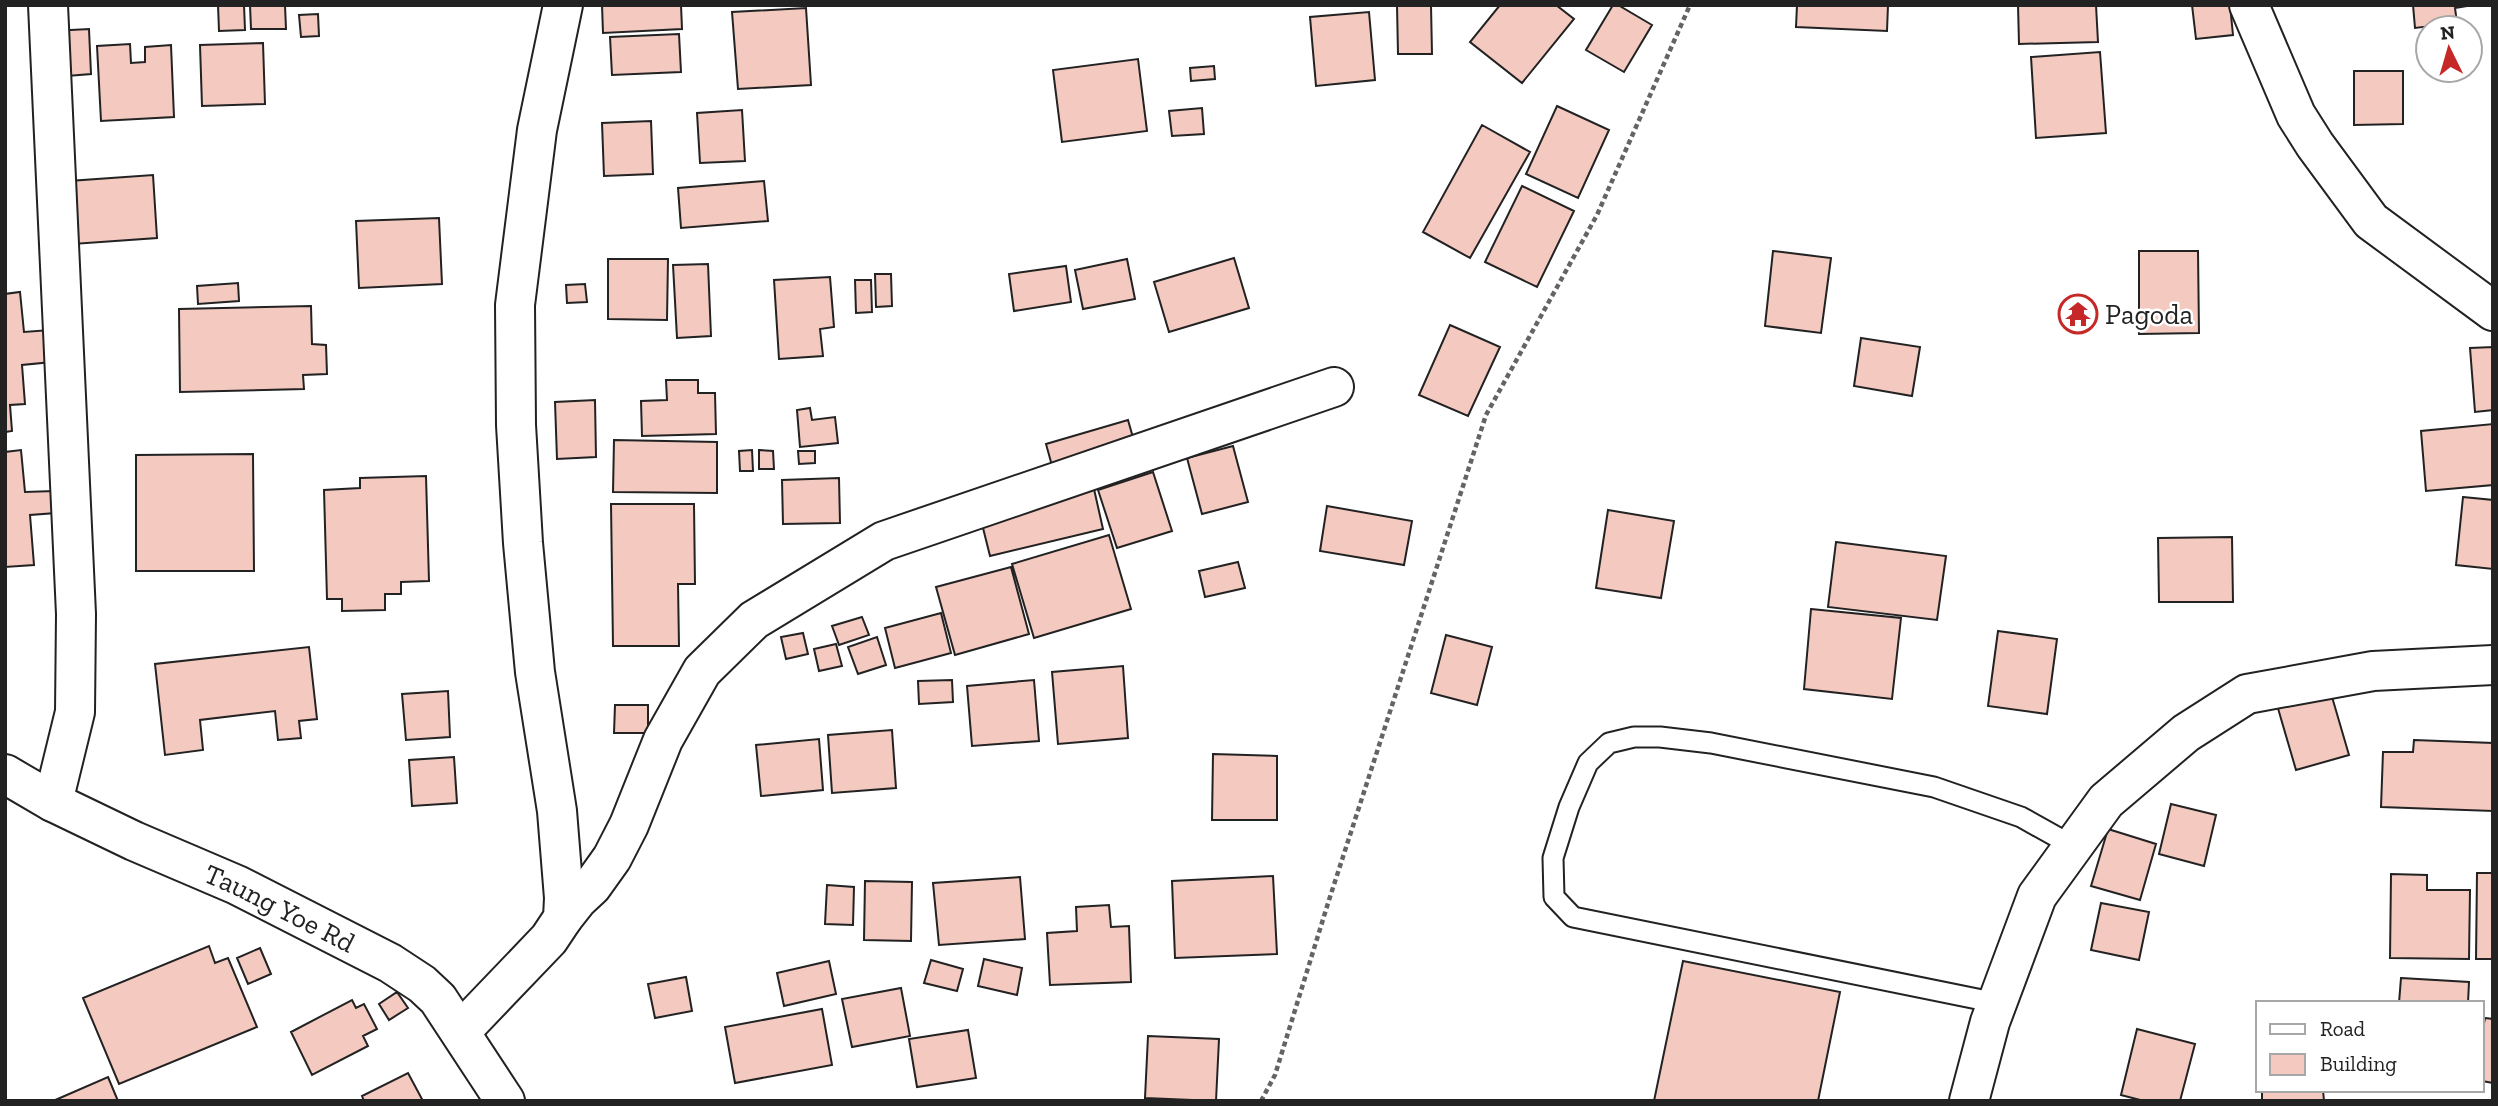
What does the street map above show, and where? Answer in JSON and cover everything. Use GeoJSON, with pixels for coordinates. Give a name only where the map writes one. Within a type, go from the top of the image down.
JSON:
{"type":"FeatureCollection","features":[{"type":"Feature","properties":{"kind":"street"},"geometry":{"type":"LineString","coordinates":[[47,5],[76,614],[75,712],[53,802]]}},
{"type":"Feature","properties":{"kind":"street"},"geometry":{"type":"LineString","coordinates":[[563,5],[537,130],[514,305],[516,425],[523,543],[535,672],[557,811],[564,918]]}},
{"type":"Feature","properties":{"kind":"street"},"geometry":{"type":"LineString","coordinates":[[2249,5],[2296,115],[2371,221],[2493,311]]}},
{"type":"Feature","properties":{"kind":"street"},"geometry":{"type":"LineString","coordinates":[[461,1031],[549,939],[612,858],[629,825],[663,740],[691,688],[717,654],[754,620],[884,541],[1334,387]]}},
{"type":"Feature","properties":{"kind":"street"},"geometry":{"type":"LineString","coordinates":[[1969,1101],[1997,1003],[2037,896],[2106,801],[2186,733],[2247,694],[2373,670],[2493,665]]}},
{"type":"Feature","properties":{"kind":"street","name":"Taung Yoe Rd"},"geometry":{"type":"LineString","coordinates":[[5,774],[53,802],[134,841],[237,885],[390,963],[422,984],[438,999],[505,1101]]}},
{"type":"Feature","properties":{"kind":"lane"},"geometry":{"type":"LineString","coordinates":[[1997,1003],[1573,917],[1554,897],[1553,858],[1569,807],[1588,763],[1609,743],[1634,737],[1710,743],[1934,787],[2021,817],[2073,846]]}},
{"type":"Feature","properties":{"kind":"path"},"geometry":{"type":"LineString","coordinates":[[1261,1101],[1275,1075],[1486,415],[1597,215],[1690,5]]}},
{"type":"Feature","properties":{"kind":"building"},"geometry":{"type":"Polygon","coordinates":[[[218,5],[244,5],[245,30],[219,31],[218,5]]]}},
{"type":"Feature","properties":{"kind":"building"},"geometry":{"type":"Polygon","coordinates":[[[250,5],[285,5],[286,29],[251,29],[250,5]]]}},
{"type":"Feature","properties":{"kind":"building"},"geometry":{"type":"Polygon","coordinates":[[[602,5],[681,5],[682,29],[603,33],[602,5]]]}},
{"type":"Feature","properties":{"kind":"building"},"geometry":{"type":"Polygon","coordinates":[[[1397,5],[1431,5],[1432,54],[1398,54],[1397,5]]]}},
{"type":"Feature","properties":{"kind":"building"},"geometry":{"type":"Polygon","coordinates":[[[1500,5],[1556,5],[1574,19],[1522,83],[1470,42],[1500,5]]]}},
{"type":"Feature","properties":{"kind":"building"},"geometry":{"type":"Polygon","coordinates":[[[1613,5],[1618,5],[1652,25],[1624,72],[1586,50],[1613,5]]]}},
{"type":"Feature","properties":{"kind":"building"},"geometry":{"type":"Polygon","coordinates":[[[1797,5],[1888,5],[1887,31],[1796,27],[1797,5]]]}},
{"type":"Feature","properties":{"kind":"building"},"geometry":{"type":"Polygon","coordinates":[[[2018,5],[2096,5],[2098,42],[2019,44],[2018,5]]]}},
{"type":"Feature","properties":{"kind":"building"},"geometry":{"type":"Polygon","coordinates":[[[2192,5],[2230,5],[2233,35],[2196,39],[2192,5]]]}},
{"type":"Feature","properties":{"kind":"building"},"geometry":{"type":"Polygon","coordinates":[[[2413,5],[2473,5],[2455,8],[2456,14],[2414,14],[2414,16],[2413,5]]]}},
{"type":"Feature","properties":{"kind":"building"},"geometry":{"type":"Polygon","coordinates":[[[806,8],[811,85],[738,89],[732,12],[806,8]]]}},
{"type":"Feature","properties":{"kind":"building"},"geometry":{"type":"Polygon","coordinates":[[[1369,12],[1375,80],[1316,86],[1310,17],[1369,12]]]}},
{"type":"Feature","properties":{"kind":"building"},"geometry":{"type":"Polygon","coordinates":[[[318,14],[319,36],[301,37],[299,15],[318,14]]]}},
{"type":"Feature","properties":{"kind":"building"},"geometry":{"type":"Polygon","coordinates":[[[89,29],[91,74],[55,77],[52,31],[89,29]]]}},
{"type":"Feature","properties":{"kind":"building"},"geometry":{"type":"Polygon","coordinates":[[[679,34],[681,72],[612,75],[610,37],[679,34]]]}},
{"type":"Feature","properties":{"kind":"building"},"geometry":{"type":"Polygon","coordinates":[[[263,43],[265,104],[202,106],[200,45],[263,43]]]}},
{"type":"Feature","properties":{"kind":"building"},"geometry":{"type":"Polygon","coordinates":[[[130,44],[131,63],[145,62],[145,47],[171,45],[174,117],[101,121],[97,46],[130,44]]]}},
{"type":"Feature","properties":{"kind":"building"},"geometry":{"type":"Polygon","coordinates":[[[2100,52],[2106,133],[2036,138],[2031,57],[2100,52]]]}},
{"type":"Feature","properties":{"kind":"building"},"geometry":{"type":"Polygon","coordinates":[[[1138,59],[1147,131],[1062,142],[1053,70],[1138,59]]]}},
{"type":"Feature","properties":{"kind":"building"},"geometry":{"type":"Polygon","coordinates":[[[1214,66],[1215,79],[1191,81],[1190,68],[1214,66]]]}},
{"type":"Feature","properties":{"kind":"building"},"geometry":{"type":"Polygon","coordinates":[[[2354,71],[2403,71],[2403,124],[2354,125],[2354,71]]]}},
{"type":"Feature","properties":{"kind":"building"},"geometry":{"type":"Polygon","coordinates":[[[1557,106],[1609,130],[1578,198],[1526,174],[1557,106]]]}},
{"type":"Feature","properties":{"kind":"building"},"geometry":{"type":"Polygon","coordinates":[[[1202,108],[1204,134],[1172,136],[1169,111],[1202,108]]]}},
{"type":"Feature","properties":{"kind":"building"},"geometry":{"type":"Polygon","coordinates":[[[742,110],[745,161],[700,163],[697,113],[742,110]]]}},
{"type":"Feature","properties":{"kind":"building"},"geometry":{"type":"Polygon","coordinates":[[[651,121],[653,174],[604,176],[602,123],[651,121]]]}},
{"type":"Feature","properties":{"kind":"building"},"geometry":{"type":"Polygon","coordinates":[[[1482,125],[1530,152],[1470,258],[1423,232],[1482,125]]]}},
{"type":"Feature","properties":{"kind":"building"},"geometry":{"type":"Polygon","coordinates":[[[153,175],[157,238],[73,244],[69,181],[153,175]]]}},
{"type":"Feature","properties":{"kind":"building"},"geometry":{"type":"Polygon","coordinates":[[[764,181],[768,221],[681,228],[678,188],[764,181]]]}},
{"type":"Feature","properties":{"kind":"building"},"geometry":{"type":"Polygon","coordinates":[[[1522,186],[1574,211],[1537,287],[1485,262],[1522,186]]]}},
{"type":"Feature","properties":{"kind":"building"},"geometry":{"type":"Polygon","coordinates":[[[439,218],[442,284],[359,288],[356,221],[439,218]]]}},
{"type":"Feature","properties":{"kind":"building"},"geometry":{"type":"Polygon","coordinates":[[[1773,251],[1831,258],[1821,333],[1765,326],[1773,251]]]}},
{"type":"Feature","properties":{"kind":"building"},"geometry":{"type":"Polygon","coordinates":[[[2139,251],[2198,251],[2199,333],[2139,334],[2139,251]]]}},
{"type":"Feature","properties":{"kind":"building"},"geometry":{"type":"Polygon","coordinates":[[[1234,258],[1249,308],[1169,332],[1154,282],[1234,258]]]}},
{"type":"Feature","properties":{"kind":"building"},"geometry":{"type":"Polygon","coordinates":[[[608,259],[668,259],[667,320],[608,319],[608,259]]]}},
{"type":"Feature","properties":{"kind":"building"},"geometry":{"type":"Polygon","coordinates":[[[1127,259],[1135,299],[1083,309],[1075,270],[1127,259]]]}},
{"type":"Feature","properties":{"kind":"building"},"geometry":{"type":"Polygon","coordinates":[[[708,264],[711,336],[677,338],[673,265],[708,264]]]}},
{"type":"Feature","properties":{"kind":"building"},"geometry":{"type":"Polygon","coordinates":[[[1066,266],[1071,302],[1014,311],[1009,274],[1066,266]]]}},
{"type":"Feature","properties":{"kind":"building"},"geometry":{"type":"Polygon","coordinates":[[[875,274],[891,274],[892,306],[876,307],[875,274]]]}},
{"type":"Feature","properties":{"kind":"building"},"geometry":{"type":"Polygon","coordinates":[[[830,277],[834,327],[820,329],[823,356],[779,359],[774,280],[830,277]]]}},
{"type":"Feature","properties":{"kind":"building"},"geometry":{"type":"Polygon","coordinates":[[[855,280],[871,280],[872,312],[856,313],[855,280]]]}},
{"type":"Feature","properties":{"kind":"building"},"geometry":{"type":"Polygon","coordinates":[[[238,283],[239,301],[198,304],[197,286],[238,283]]]}},
{"type":"Feature","properties":{"kind":"building"},"geometry":{"type":"Polygon","coordinates":[[[585,284],[587,302],[567,303],[566,285],[585,284]]]}},
{"type":"Feature","properties":{"kind":"building"},"geometry":{"type":"Polygon","coordinates":[[[20,292],[24,332],[50,330],[52,362],[22,365],[25,404],[10,405],[12,431],[5,432],[5,294],[20,292]]]}},
{"type":"Feature","properties":{"kind":"building"},"geometry":{"type":"Polygon","coordinates":[[[311,306],[312,344],[326,345],[327,374],[303,375],[304,389],[180,392],[179,309],[311,306]]]}},
{"type":"Feature","properties":{"kind":"building"},"geometry":{"type":"Polygon","coordinates":[[[1450,325],[1500,347],[1468,416],[1419,395],[1450,325]]]}},
{"type":"Feature","properties":{"kind":"building"},"geometry":{"type":"Polygon","coordinates":[[[1861,338],[1920,347],[1912,396],[1854,386],[1861,338]]]}},
{"type":"Feature","properties":{"kind":"building"},"geometry":{"type":"Polygon","coordinates":[[[2493,347],[2493,410],[2475,412],[2470,348],[2493,347]]]}},
{"type":"Feature","properties":{"kind":"building"},"geometry":{"type":"Polygon","coordinates":[[[666,380],[698,380],[698,393],[715,393],[716,434],[642,436],[641,401],[667,400],[666,380]]]}},
{"type":"Feature","properties":{"kind":"building"},"geometry":{"type":"Polygon","coordinates":[[[595,400],[596,457],[557,459],[555,402],[595,400]]]}},
{"type":"Feature","properties":{"kind":"building"},"geometry":{"type":"Polygon","coordinates":[[[810,408],[812,420],[835,417],[838,443],[800,447],[797,410],[810,408]]]}},
{"type":"Feature","properties":{"kind":"building"},"geometry":{"type":"Polygon","coordinates":[[[1128,420],[1136,448],[1054,473],[1046,444],[1128,420]]]}},
{"type":"Feature","properties":{"kind":"building"},"geometry":{"type":"Polygon","coordinates":[[[2493,424],[2493,485],[2426,491],[2421,431],[2493,424]]]}},
{"type":"Feature","properties":{"kind":"building"},"geometry":{"type":"Polygon","coordinates":[[[614,440],[717,442],[717,493],[613,492],[614,440]]]}},
{"type":"Feature","properties":{"kind":"building"},"geometry":{"type":"Polygon","coordinates":[[[1233,446],[1248,502],[1202,514],[1187,458],[1233,446]]]}},
{"type":"Feature","properties":{"kind":"building"},"geometry":{"type":"Polygon","coordinates":[[[21,450],[25,492],[54,491],[56,513],[30,515],[34,565],[5,567],[5,452],[21,450]]]}},
{"type":"Feature","properties":{"kind":"building"},"geometry":{"type":"Polygon","coordinates":[[[752,450],[753,471],[740,471],[739,451],[752,450]]]}},
{"type":"Feature","properties":{"kind":"building"},"geometry":{"type":"Polygon","coordinates":[[[759,450],[773,451],[774,469],[759,469],[759,450]]]}},
{"type":"Feature","properties":{"kind":"building"},"geometry":{"type":"Polygon","coordinates":[[[798,451],[815,451],[815,463],[799,464],[798,451]]]}},
{"type":"Feature","properties":{"kind":"building"},"geometry":{"type":"Polygon","coordinates":[[[253,454],[254,571],[136,571],[136,455],[253,454]]]}},
{"type":"Feature","properties":{"kind":"building"},"geometry":{"type":"Polygon","coordinates":[[[1153,472],[1172,531],[1117,548],[1098,490],[1153,472]]]}},
{"type":"Feature","properties":{"kind":"building"},"geometry":{"type":"Polygon","coordinates":[[[426,476],[429,581],[401,582],[401,594],[385,594],[385,610],[342,611],[342,599],[327,599],[324,490],[360,488],[360,478],[426,476]]]}},
{"type":"Feature","properties":{"kind":"building"},"geometry":{"type":"Polygon","coordinates":[[[839,478],[840,523],[783,524],[782,480],[839,478]]]}},
{"type":"Feature","properties":{"kind":"building"},"geometry":{"type":"Polygon","coordinates":[[[1094,489],[1103,529],[990,556],[980,516],[1094,489]]]}},
{"type":"Feature","properties":{"kind":"building"},"geometry":{"type":"Polygon","coordinates":[[[2463,497],[2493,500],[2493,569],[2456,565],[2463,497]]]}},
{"type":"Feature","properties":{"kind":"building"},"geometry":{"type":"Polygon","coordinates":[[[611,504],[694,504],[695,584],[678,584],[679,646],[613,646],[611,504]]]}},
{"type":"Feature","properties":{"kind":"building"},"geometry":{"type":"Polygon","coordinates":[[[1327,506],[1412,521],[1404,565],[1320,551],[1327,506]]]}},
{"type":"Feature","properties":{"kind":"building"},"geometry":{"type":"Polygon","coordinates":[[[1608,510],[1674,521],[1661,598],[1596,588],[1608,510]]]}},
{"type":"Feature","properties":{"kind":"building"},"geometry":{"type":"Polygon","coordinates":[[[1109,535],[1131,609],[1034,638],[1012,564],[1109,535]]]}},
{"type":"Feature","properties":{"kind":"building"},"geometry":{"type":"Polygon","coordinates":[[[2232,537],[2233,602],[2159,602],[2158,538],[2232,537]]]}},
{"type":"Feature","properties":{"kind":"building"},"geometry":{"type":"Polygon","coordinates":[[[1836,542],[1946,556],[1937,620],[1828,607],[1836,542]]]}},
{"type":"Feature","properties":{"kind":"building"},"geometry":{"type":"Polygon","coordinates":[[[1238,562],[1245,588],[1205,597],[1199,571],[1238,562]]]}},
{"type":"Feature","properties":{"kind":"building"},"geometry":{"type":"Polygon","coordinates":[[[1011,567],[1029,634],[955,655],[936,587],[1011,567]]]}},
{"type":"Feature","properties":{"kind":"building"},"geometry":{"type":"Polygon","coordinates":[[[1811,609],[1901,618],[1892,699],[1804,689],[1811,609]]]}},
{"type":"Feature","properties":{"kind":"building"},"geometry":{"type":"Polygon","coordinates":[[[941,613],[951,653],[895,668],[885,628],[941,613]]]}},
{"type":"Feature","properties":{"kind":"building"},"geometry":{"type":"Polygon","coordinates":[[[862,617],[869,635],[839,645],[832,626],[862,617]]]}},
{"type":"Feature","properties":{"kind":"building"},"geometry":{"type":"Polygon","coordinates":[[[1998,631],[2057,639],[2047,714],[1988,706],[1998,631]]]}},
{"type":"Feature","properties":{"kind":"building"},"geometry":{"type":"Polygon","coordinates":[[[803,633],[808,654],[786,659],[781,637],[803,633]]]}},
{"type":"Feature","properties":{"kind":"building"},"geometry":{"type":"Polygon","coordinates":[[[1446,635],[1492,647],[1477,705],[1431,693],[1446,635]]]}},
{"type":"Feature","properties":{"kind":"building"},"geometry":{"type":"Polygon","coordinates":[[[877,637],[886,665],[858,674],[848,647],[877,637]]]}},
{"type":"Feature","properties":{"kind":"building"},"geometry":{"type":"Polygon","coordinates":[[[836,644],[842,666],[819,671],[814,649],[836,644]]]}},
{"type":"Feature","properties":{"kind":"building"},"geometry":{"type":"Polygon","coordinates":[[[309,647],[317,719],[299,721],[301,738],[278,740],[275,711],[200,720],[203,750],[165,755],[155,664],[309,647]]]}},
{"type":"Feature","properties":{"kind":"building"},"geometry":{"type":"Polygon","coordinates":[[[1123,666],[1128,738],[1058,744],[1052,672],[1123,666]]]}},
{"type":"Feature","properties":{"kind":"building"},"geometry":{"type":"Polygon","coordinates":[[[952,680],[953,702],[919,704],[918,681],[952,680]]]}},
{"type":"Feature","properties":{"kind":"building"},"geometry":{"type":"Polygon","coordinates":[[[1034,680],[1039,741],[972,746],[967,686],[1034,680]]]}},
{"type":"Feature","properties":{"kind":"building"},"geometry":{"type":"Polygon","coordinates":[[[2330,690],[2349,755],[2296,770],[2277,705],[2330,690]]]}},
{"type":"Feature","properties":{"kind":"building"},"geometry":{"type":"Polygon","coordinates":[[[448,691],[450,737],[406,740],[402,694],[448,691]]]}},
{"type":"Feature","properties":{"kind":"building"},"geometry":{"type":"Polygon","coordinates":[[[615,705],[648,705],[648,733],[614,733],[615,705]]]}},
{"type":"Feature","properties":{"kind":"building"},"geometry":{"type":"Polygon","coordinates":[[[892,730],[896,788],[832,793],[828,735],[892,730]]]}},
{"type":"Feature","properties":{"kind":"building"},"geometry":{"type":"Polygon","coordinates":[[[819,739],[823,790],[761,796],[756,745],[819,739]]]}},
{"type":"Feature","properties":{"kind":"building"},"geometry":{"type":"Polygon","coordinates":[[[2414,740],[2493,743],[2493,811],[2381,807],[2383,752],[2413,752],[2414,740]]]}},
{"type":"Feature","properties":{"kind":"building"},"geometry":{"type":"Polygon","coordinates":[[[1213,754],[1277,756],[1277,820],[1212,820],[1213,754]]]}},
{"type":"Feature","properties":{"kind":"building"},"geometry":{"type":"Polygon","coordinates":[[[454,757],[457,803],[412,806],[409,760],[454,757]]]}},
{"type":"Feature","properties":{"kind":"building"},"geometry":{"type":"Polygon","coordinates":[[[2171,804],[2216,815],[2204,866],[2159,854],[2171,804]]]}},
{"type":"Feature","properties":{"kind":"building"},"geometry":{"type":"Polygon","coordinates":[[[2108,829],[2156,844],[2140,900],[2091,886],[2108,829]]]}},
{"type":"Feature","properties":{"kind":"building"},"geometry":{"type":"Polygon","coordinates":[[[2477,873],[2493,873],[2493,959],[2476,959],[2477,873]]]}},
{"type":"Feature","properties":{"kind":"building"},"geometry":{"type":"Polygon","coordinates":[[[2391,874],[2427,875],[2427,890],[2470,890],[2469,959],[2390,958],[2391,874]]]}},
{"type":"Feature","properties":{"kind":"building"},"geometry":{"type":"Polygon","coordinates":[[[1273,876],[1277,954],[1175,958],[1172,881],[1273,876]]]}},
{"type":"Feature","properties":{"kind":"building"},"geometry":{"type":"Polygon","coordinates":[[[1020,877],[1025,939],[939,945],[933,883],[1020,877]]]}},
{"type":"Feature","properties":{"kind":"building"},"geometry":{"type":"Polygon","coordinates":[[[865,881],[912,882],[911,941],[864,940],[865,881]]]}},
{"type":"Feature","properties":{"kind":"building"},"geometry":{"type":"Polygon","coordinates":[[[827,885],[854,887],[853,925],[825,924],[827,885]]]}},
{"type":"Feature","properties":{"kind":"building"},"geometry":{"type":"Polygon","coordinates":[[[2101,903],[2149,912],[2139,960],[2091,950],[2101,903]]]}},
{"type":"Feature","properties":{"kind":"building"},"geometry":{"type":"Polygon","coordinates":[[[1109,905],[1111,927],[1129,926],[1131,982],[1050,985],[1047,933],[1077,931],[1076,907],[1109,905]]]}},
{"type":"Feature","properties":{"kind":"building"},"geometry":{"type":"Polygon","coordinates":[[[209,946],[215,963],[228,958],[257,1027],[119,1084],[83,998],[209,946]]]}},
{"type":"Feature","properties":{"kind":"building"},"geometry":{"type":"Polygon","coordinates":[[[260,948],[271,974],[248,984],[237,958],[260,948]]]}},
{"type":"Feature","properties":{"kind":"building"},"geometry":{"type":"Polygon","coordinates":[[[984,959],[1022,968],[1017,995],[978,986],[984,959]]]}},
{"type":"Feature","properties":{"kind":"building"},"geometry":{"type":"Polygon","coordinates":[[[931,960],[963,969],[957,991],[924,983],[931,960]]]}},
{"type":"Feature","properties":{"kind":"building"},"geometry":{"type":"Polygon","coordinates":[[[829,961],[836,994],[784,1006],[777,973],[829,961]]]}},
{"type":"Feature","properties":{"kind":"building"},"geometry":{"type":"Polygon","coordinates":[[[1683,961],[1840,992],[1818,1101],[1654,1101],[1683,961]]]}},
{"type":"Feature","properties":{"kind":"building"},"geometry":{"type":"Polygon","coordinates":[[[686,977],[692,1011],[655,1018],[648,984],[686,977]]]}},
{"type":"Feature","properties":{"kind":"building"},"geometry":{"type":"Polygon","coordinates":[[[2401,978],[2469,982],[2468,1001],[2399,1001],[2401,978]]]}},
{"type":"Feature","properties":{"kind":"building"},"geometry":{"type":"Polygon","coordinates":[[[901,988],[910,1036],[852,1047],[842,999],[901,988]]]}},
{"type":"Feature","properties":{"kind":"building"},"geometry":{"type":"Polygon","coordinates":[[[397,992],[408,1008],[389,1020],[379,1004],[397,992]]]}},
{"type":"Feature","properties":{"kind":"building"},"geometry":{"type":"Polygon","coordinates":[[[352,1000],[356,1008],[364,1004],[377,1029],[363,1036],[368,1046],[312,1075],[291,1032],[352,1000]]]}},
{"type":"Feature","properties":{"kind":"building"},"geometry":{"type":"Polygon","coordinates":[[[822,1009],[832,1065],[735,1083],[725,1027],[822,1009]]]}},
{"type":"Feature","properties":{"kind":"building"},"geometry":{"type":"Polygon","coordinates":[[[2485,1018],[2493,1019],[2493,1083],[2484,1081],[2485,1018]]]}},
{"type":"Feature","properties":{"kind":"building"},"geometry":{"type":"Polygon","coordinates":[[[2137,1029],[2195,1044],[2180,1101],[2144,1101],[2121,1095],[2137,1029]]]}},
{"type":"Feature","properties":{"kind":"building"},"geometry":{"type":"Polygon","coordinates":[[[968,1030],[976,1078],[917,1087],[909,1039],[968,1030]]]}},
{"type":"Feature","properties":{"kind":"building"},"geometry":{"type":"Polygon","coordinates":[[[1148,1036],[1219,1039],[1216,1101],[1145,1098],[1148,1036]]]}},
{"type":"Feature","properties":{"kind":"building"},"geometry":{"type":"Polygon","coordinates":[[[408,1073],[423,1101],[364,1101],[362,1096],[408,1073]]]}},
{"type":"Feature","properties":{"kind":"building"},"geometry":{"type":"Polygon","coordinates":[[[108,1077],[118,1101],[53,1101],[108,1077]]]}},
{"type":"Feature","properties":{"kind":"building"},"geometry":{"type":"Polygon","coordinates":[[[2262,1092],[2323,1092],[2324,1101],[2262,1101],[2262,1092]]]}},
{"type":"Feature","properties":{"kind":"place","name":"Pagoda"},"geometry":{"type":"Point","coordinates":[2078,314]}}]}
